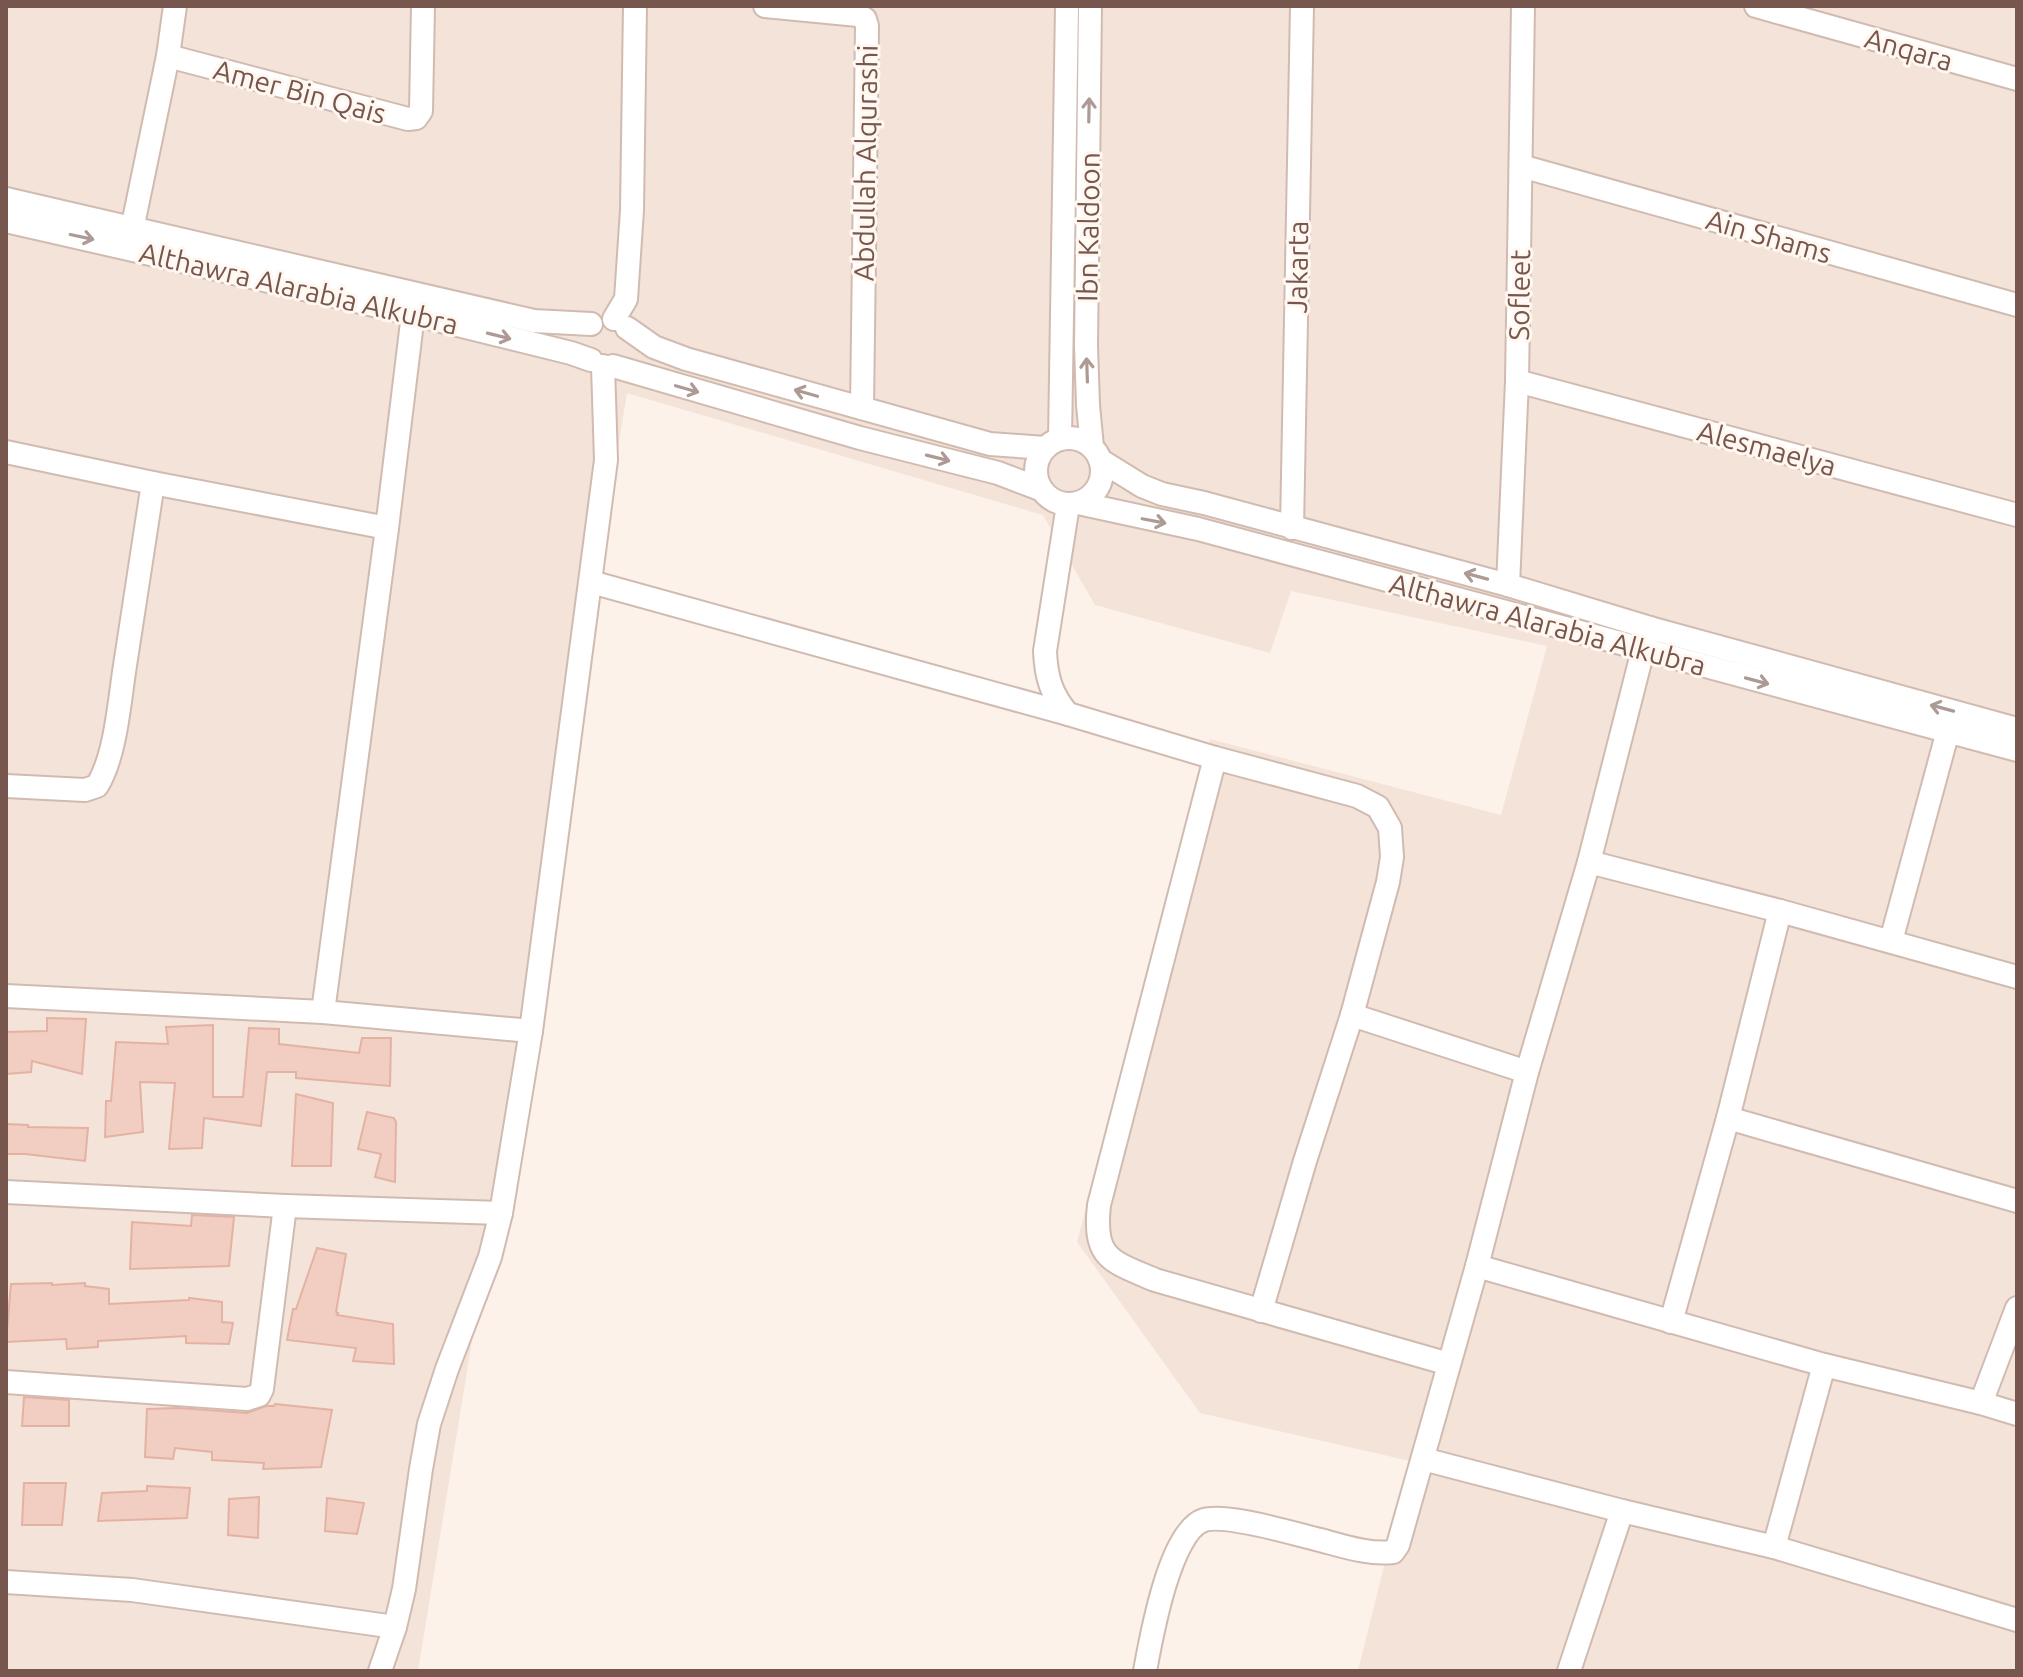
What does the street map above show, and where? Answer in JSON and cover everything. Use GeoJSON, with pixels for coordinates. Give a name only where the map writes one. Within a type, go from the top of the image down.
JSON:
{"type":"FeatureCollection","features":[{"type":"Feature","properties":{"kind":"street"},"geometry":{"type":"LineString","coordinates":[[130,237],[168,56],[175,6]]}},
{"type":"Feature","properties":{"kind":"street","name":"Amer Bin Qais"},"geometry":{"type":"LineString","coordinates":[[168,56],[408,119],[416,118],[421,111],[423,6]]}},
{"type":"Feature","properties":{"kind":"street"},"geometry":{"type":"LineString","coordinates":[[620,324],[626,299],[632,210],[635,6]]}},
{"type":"Feature","properties":{"kind":"street","name":"Abdullah Alqurashi"},"geometry":{"type":"LineString","coordinates":[[765,6],[858,15],[865,19],[867,26],[862,408]]}},
{"type":"Feature","properties":{"kind":"street","name":"Ibn Kaldoon"},"geometry":{"type":"LineString","coordinates":[[1052,444],[1067,6]]}},
{"type":"Feature","properties":{"kind":"street","name":"Ibn Kaldoon"},"geometry":{"type":"LineString","coordinates":[[1090,6],[1086,346],[1088,405],[1096,454]]}},
{"type":"Feature","properties":{"kind":"street","name":"Jakarta"},"geometry":{"type":"LineString","coordinates":[[1292,528],[1302,6]]}},
{"type":"Feature","properties":{"kind":"street","name":"Sofleet"},"geometry":{"type":"LineString","coordinates":[[1508,585],[1517,381],[1523,6]]}},
{"type":"Feature","properties":{"kind":"street","name":"Anqara"},"geometry":{"type":"LineString","coordinates":[[1756,6],[2017,79]]}},
{"type":"Feature","properties":{"kind":"street","name":"Ain Shams"},"geometry":{"type":"LineString","coordinates":[[1521,166],[2017,305]]}},
{"type":"Feature","properties":{"kind":"street","name":"Althawra Alarabia Alkubra"},"geometry":{"type":"LineString","coordinates":[[6,199],[130,237],[413,314],[571,353],[845,434],[998,473],[1040,489]]}},
{"type":"Feature","properties":{"kind":"street","name":"Althawra Alarabia Alkubra"},"geometry":{"type":"LineString","coordinates":[[6,221],[130,237],[265,260],[534,321],[591,324]]}},
{"type":"Feature","properties":{"kind":"street"},"geometry":{"type":"LineString","coordinates":[[323,1012],[413,314]]}},
{"type":"Feature","properties":{"kind":"street"},"geometry":{"type":"LineString","coordinates":[[380,1671],[404,1589],[429,1424],[490,1257],[501,1213],[531,1031],[606,460],[602,364],[583,346],[591,324],[598,320],[620,324],[654,347],[686,359],[990,444],[1052,444],[1075,439],[1096,454],[1102,471],[1096,491],[1088,498],[1073,504],[1057,503],[1040,489],[1035,468],[1039,457],[1052,444]]}},
{"type":"Feature","properties":{"kind":"street"},"geometry":{"type":"LineString","coordinates":[[602,364],[626,358],[630,351],[631,335],[620,324]]}},
{"type":"Feature","properties":{"kind":"street","name":"Alesmaelya"},"geometry":{"type":"LineString","coordinates":[[1517,381],[2017,515]]}},
{"type":"Feature","properties":{"kind":"street"},"geometry":{"type":"LineString","coordinates":[[6,452],[387,528]]}},
{"type":"Feature","properties":{"kind":"street","name":"Althawra Alarabia Alkubra"},"geometry":{"type":"LineString","coordinates":[[1096,454],[1142,486],[1162,494],[1508,585],[1650,628],[2017,729]]}},
{"type":"Feature","properties":{"kind":"street"},"geometry":{"type":"LineString","coordinates":[[6,786],[85,790],[97,786],[103,777],[118,709],[153,483]]}},
{"type":"Feature","properties":{"kind":"street"},"geometry":{"type":"LineString","coordinates":[[1198,529],[1204,503]]}},
{"type":"Feature","properties":{"kind":"street"},"geometry":{"type":"LineString","coordinates":[[1068,714],[1051,690],[1045,651],[1073,504]]}},
{"type":"Feature","properties":{"kind":"street","name":"Althawra Alarabia Alkubra"},"geometry":{"type":"LineString","coordinates":[[1073,504],[1198,529],[2017,750]]}},
{"type":"Feature","properties":{"kind":"street"},"geometry":{"type":"LineString","coordinates":[[591,582],[1357,796],[1378,807],[1390,828],[1392,857],[1388,882],[1352,1015],[1261,1311]]}},
{"type":"Feature","properties":{"kind":"street"},"geometry":{"type":"LineString","coordinates":[[1145,1671],[1172,1564],[1186,1534],[1203,1520],[1226,1519],[1269,1527],[1374,1553],[1393,1552],[1398,1545],[1477,1266],[1527,1072],[1589,862],[1650,628]]}},
{"type":"Feature","properties":{"kind":"street"},"geometry":{"type":"LineString","coordinates":[[1891,941],[1948,731]]}},
{"type":"Feature","properties":{"kind":"street"},"geometry":{"type":"LineString","coordinates":[[1215,758],[1099,1205],[1097,1228],[1101,1247],[1115,1262],[1155,1280],[1449,1364]]}},
{"type":"Feature","properties":{"kind":"street"},"geometry":{"type":"LineString","coordinates":[[1589,862],[2017,977]]}},
{"type":"Feature","properties":{"kind":"street"},"geometry":{"type":"LineString","coordinates":[[1671,1322],[1728,1118],[1780,911]]}},
{"type":"Feature","properties":{"kind":"street"},"geometry":{"type":"LineString","coordinates":[[6,996],[323,1012],[531,1031]]}},
{"type":"Feature","properties":{"kind":"street"},"geometry":{"type":"LineString","coordinates":[[1352,1015],[1527,1072]]}},
{"type":"Feature","properties":{"kind":"street"},"geometry":{"type":"LineString","coordinates":[[1728,1118],[2017,1201]]}},
{"type":"Feature","properties":{"kind":"street"},"geometry":{"type":"LineString","coordinates":[[6,1192],[501,1213]]}},
{"type":"Feature","properties":{"kind":"street"},"geometry":{"type":"LineString","coordinates":[[6,1382],[247,1399],[259,1395],[285,1206]]}},
{"type":"Feature","properties":{"kind":"street"},"geometry":{"type":"LineString","coordinates":[[1477,1266],[1824,1365],[2017,1414]]}},
{"type":"Feature","properties":{"kind":"street"},"geometry":{"type":"LineString","coordinates":[[1981,1403],[2017,1308]]}},
{"type":"Feature","properties":{"kind":"street"},"geometry":{"type":"LineString","coordinates":[[1774,1547],[1824,1365]]}},
{"type":"Feature","properties":{"kind":"street"},"geometry":{"type":"LineString","coordinates":[[1423,1459],[1774,1547],[2017,1620]]}},
{"type":"Feature","properties":{"kind":"street"},"geometry":{"type":"LineString","coordinates":[[1569,1671],[1622,1511]]}},
{"type":"Feature","properties":{"kind":"street"},"geometry":{"type":"LineString","coordinates":[[6,1582],[132,1590],[395,1627]]}},
{"type":"Feature","properties":{"kind":"shaded area"},"geometry":{"type":"Polygon","coordinates":[[[6,6],[2017,6],[2017,1671],[1358,1671],[1410,1461],[1200,1413],[1077,1242],[1210,739],[1501,815],[1547,646],[1291,591],[1270,653],[1095,605],[1043,515],[627,393],[418,1671],[6,1671],[6,6]]]}},
{"type":"Feature","properties":{"kind":"building"},"geometry":{"type":"Polygon","coordinates":[[[47,1018],[86,1019],[82,1074],[32,1061],[31,1072],[6,1074],[6,1032],[47,1031],[47,1018]]]}},
{"type":"Feature","properties":{"kind":"building"},"geometry":{"type":"Polygon","coordinates":[[[213,1025],[213,1097],[243,1097],[249,1028],[279,1029],[279,1044],[359,1053],[362,1038],[391,1038],[390,1086],[296,1078],[296,1072],[267,1072],[261,1126],[204,1118],[202,1148],[169,1149],[175,1083],[140,1082],[143,1132],[105,1137],[106,1101],[111,1101],[116,1042],[168,1044],[166,1027],[213,1025]]]}},
{"type":"Feature","properties":{"kind":"building"},"geometry":{"type":"Polygon","coordinates":[[[296,1094],[333,1103],[331,1166],[292,1166],[296,1094]]]}},
{"type":"Feature","properties":{"kind":"building"},"geometry":{"type":"Polygon","coordinates":[[[367,1112],[394,1118],[396,1122],[395,1182],[375,1177],[381,1154],[358,1149],[367,1112]]]}},
{"type":"Feature","properties":{"kind":"building"},"geometry":{"type":"Polygon","coordinates":[[[6,1124],[88,1128],[85,1161],[6,1154],[6,1124]]]}},
{"type":"Feature","properties":{"kind":"building"},"geometry":{"type":"Polygon","coordinates":[[[192,1215],[234,1217],[229,1266],[130,1269],[132,1222],[191,1226],[192,1215]]]}},
{"type":"Feature","properties":{"kind":"building"},"geometry":{"type":"Polygon","coordinates":[[[317,1248],[346,1254],[337,1315],[393,1324],[394,1364],[353,1361],[356,1348],[287,1340],[293,1309],[296,1309],[317,1248]]]}},
{"type":"Feature","properties":{"kind":"building"},"geometry":{"type":"Polygon","coordinates":[[[85,1283],[85,1286],[109,1289],[109,1304],[189,1298],[222,1302],[222,1322],[233,1323],[229,1344],[186,1343],[186,1336],[98,1341],[98,1347],[67,1349],[66,1339],[6,1342],[11,1284],[85,1283]]]}},
{"type":"Feature","properties":{"kind":"building"},"geometry":{"type":"Polygon","coordinates":[[[24,1397],[69,1400],[69,1426],[22,1426],[24,1397]]]}},
{"type":"Feature","properties":{"kind":"building"},"geometry":{"type":"Polygon","coordinates":[[[275,1404],[332,1410],[321,1467],[263,1469],[264,1463],[212,1460],[212,1452],[175,1448],[173,1459],[145,1457],[147,1409],[247,1413],[275,1404]]]}},
{"type":"Feature","properties":{"kind":"building"},"geometry":{"type":"Polygon","coordinates":[[[24,1483],[66,1483],[62,1525],[22,1525],[24,1483]]]}},
{"type":"Feature","properties":{"kind":"building"},"geometry":{"type":"Polygon","coordinates":[[[147,1486],[190,1488],[187,1518],[98,1521],[102,1493],[147,1491],[147,1486]]]}},
{"type":"Feature","properties":{"kind":"building"},"geometry":{"type":"Polygon","coordinates":[[[259,1497],[258,1538],[228,1535],[229,1499],[259,1497]]]}},
{"type":"Feature","properties":{"kind":"building"},"geometry":{"type":"Polygon","coordinates":[[[327,1498],[364,1503],[357,1534],[325,1531],[327,1498]]]}}]}
